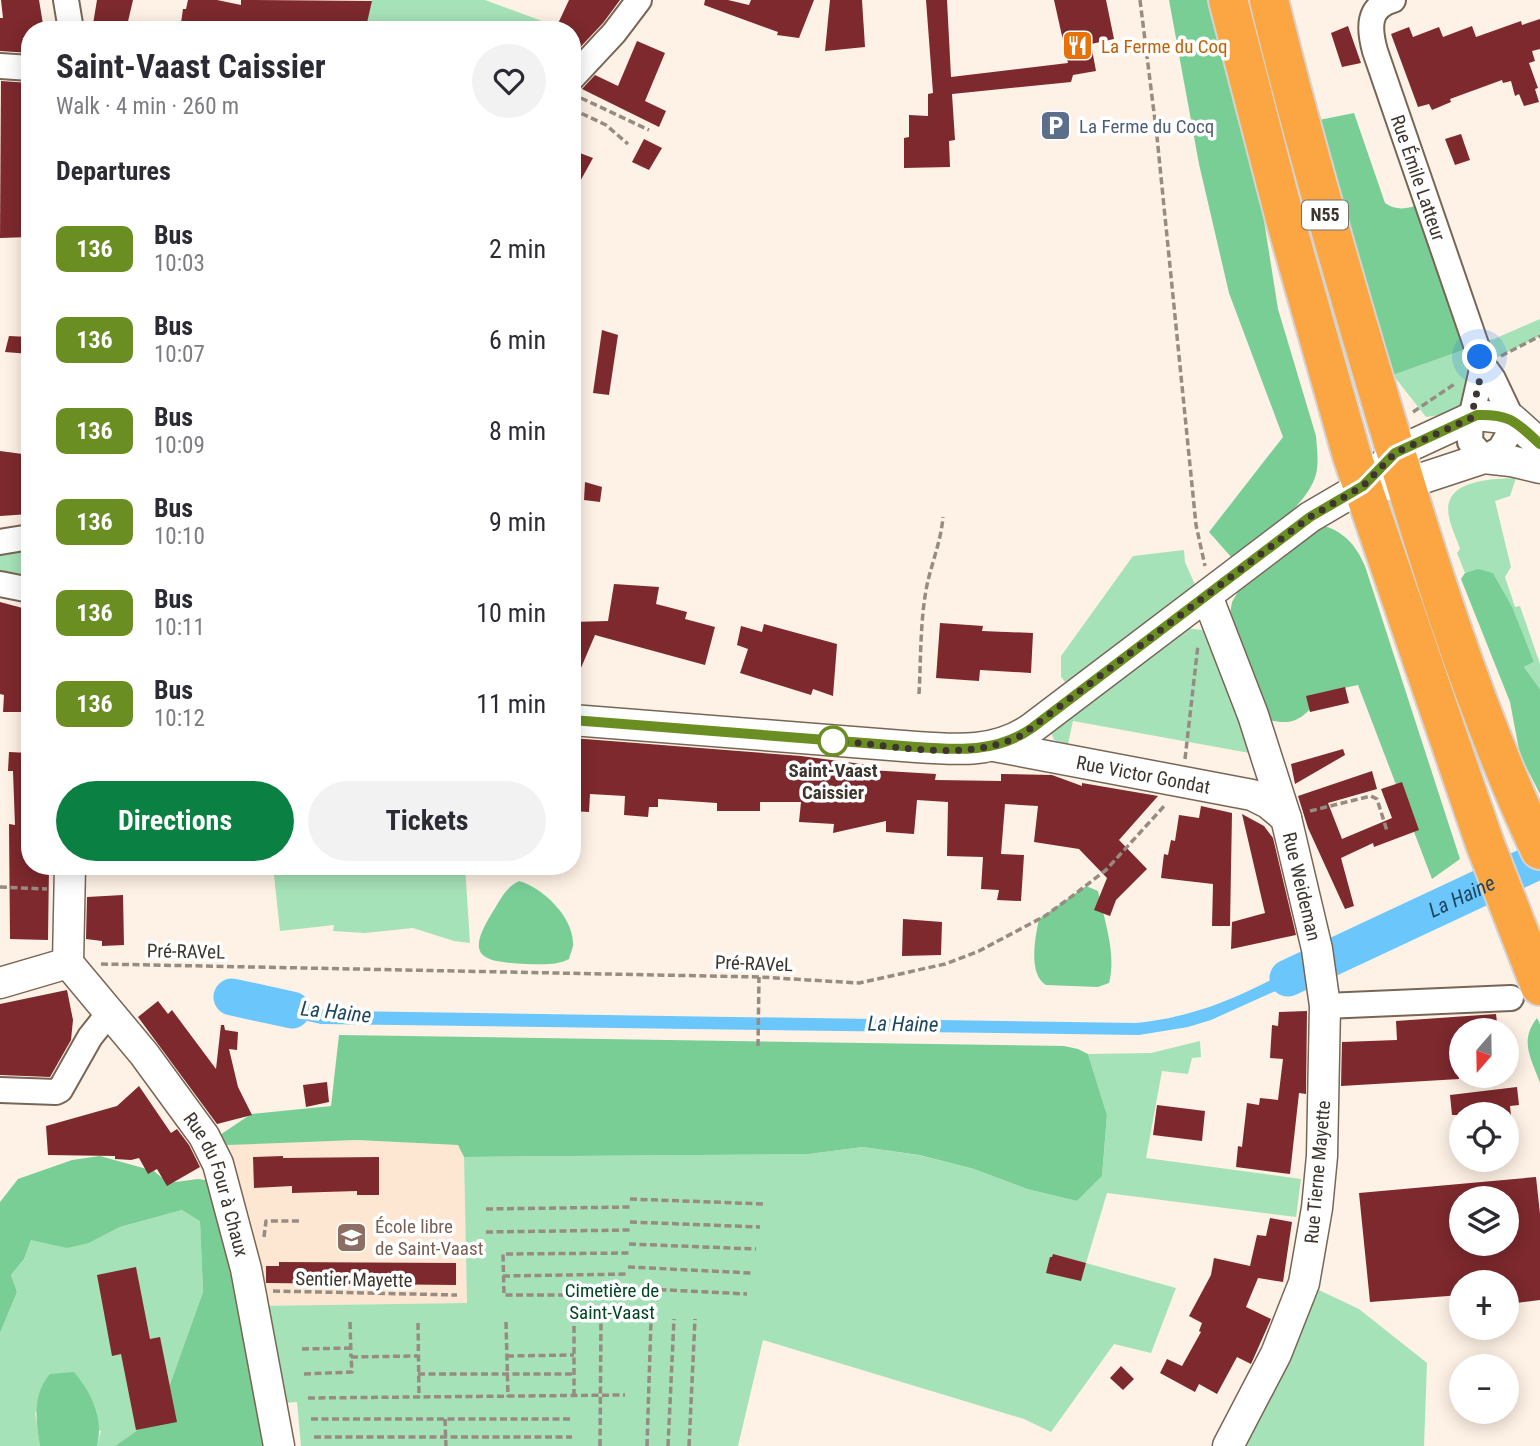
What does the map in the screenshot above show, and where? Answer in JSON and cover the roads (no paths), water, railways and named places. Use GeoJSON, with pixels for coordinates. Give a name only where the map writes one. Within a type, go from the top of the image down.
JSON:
{"type":"FeatureCollection","features":[{"type":"Feature","properties":{"kind":"highway","name":"N55"},"geometry":{"type":"LineString","coordinates":[[1228,0],[1285,219],[1352,456],[1506,898],[1525,992]]}},
{"type":"Feature","properties":{"kind":"highway","name":"N55"},"geometry":{"type":"LineString","coordinates":[[1269,0],[1323,205],[1400,468],[1471,684],[1534,837]]}},
{"type":"Feature","properties":{"kind":"street"},"geometry":{"type":"LineString","coordinates":[[66,0],[70,21]]}},
{"type":"Feature","properties":{"kind":"street"},"geometry":{"type":"LineString","coordinates":[[581,68],[614,33],[639,0]]}},
{"type":"Feature","properties":{"kind":"street","name":"Rue Émile Latteur"},"geometry":{"type":"LineString","coordinates":[[1384,5],[1370,28],[1375,51],[1483,365],[1493,379],[1512,419]]}},
{"type":"Feature","properties":{"kind":"street"},"geometry":{"type":"LineString","coordinates":[[0,66],[21,67]]}},
{"type":"Feature","properties":{"kind":"street"},"geometry":{"type":"LineString","coordinates":[[1483,365],[1471,418],[1470,442],[1484,458]]}},
{"type":"Feature","properties":{"kind":"street"},"geometry":{"type":"LineString","coordinates":[[1363,486],[1400,468],[1471,418],[1491,415],[1512,419],[1540,444]]}},
{"type":"Feature","properties":{"kind":"street"},"geometry":{"type":"LineString","coordinates":[[1484,458],[1500,449],[1512,419]]}},
{"type":"Feature","properties":{"kind":"street"},"geometry":{"type":"LineString","coordinates":[[1400,468],[1484,458],[1540,468]]}},
{"type":"Feature","properties":{"kind":"street","name":"Rue Victor Gondat"},"geometry":{"type":"LineString","coordinates":[[581,721],[916,747],[968,750],[994,746],[1022,735],[1310,517],[1363,486]]}},
{"type":"Feature","properties":{"kind":"street"},"geometry":{"type":"LineString","coordinates":[[0,542],[21,538]]}},
{"type":"Feature","properties":{"kind":"street"},"geometry":{"type":"LineString","coordinates":[[0,584],[21,588]]}},
{"type":"Feature","properties":{"kind":"street","name":"Rue Weideman"},"geometry":{"type":"LineString","coordinates":[[1207,596],[1253,715],[1286,818],[1317,949],[1324,992]]}},
{"type":"Feature","properties":{"kind":"street","name":"Rue Victor Gondat"},"geometry":{"type":"LineString","coordinates":[[994,746],[1252,795],[1268,803],[1286,818]]}},
{"type":"Feature","properties":{"kind":"street"},"geometry":{"type":"LineString","coordinates":[[0,983],[68,963],[70,878]]}},
{"type":"Feature","properties":{"kind":"street","name":"Rue du Four à Chaux"},"geometry":{"type":"LineString","coordinates":[[68,963],[144,1054],[209,1145],[225,1184],[250,1291],[279,1446]]}},
{"type":"Feature","properties":{"kind":"street"},"geometry":{"type":"LineString","coordinates":[[1324,992],[1525,992]]}},
{"type":"Feature","properties":{"kind":"street","name":"Rue Tierne Mayette"},"geometry":{"type":"LineString","coordinates":[[1227,1446],[1276,1354],[1304,1283],[1317,1208],[1322,1156],[1324,992]]}},
{"type":"Feature","properties":{"kind":"street"},"geometry":{"type":"LineString","coordinates":[[0,1090],[60,1090],[90,1037],[109,1013]]}},
{"type":"Feature","properties":{"kind":"water"},"geometry":{"type":"Polygon","coordinates":[[[1305,963],[1309,976],[1211,1020],[1188,1027],[1139,1035],[321,1024],[241,1006],[243,994],[296,1006],[341,1011],[1136,1023],[1204,1009],[1305,963]]]}},
{"type":"Feature","properties":{"kind":"waterway","name":"La Haine"},"geometry":{"type":"LineString","coordinates":[[1288,978],[1540,860]]}},
{"type":"Feature","properties":{"kind":"waterway","name":"La Haine"},"geometry":{"type":"LineString","coordinates":[[232,997],[292,1010]]}},
{"type":"Feature","properties":{"kind":"place","name":"La Ferme du Coq"},"geometry":{"type":"Point","coordinates":[1078,46]}},
{"type":"Feature","properties":{"kind":"place","name":"La Ferme du Cocq"},"geometry":{"type":"Point","coordinates":[1056,126]}},
{"type":"Feature","properties":{"kind":"place","name":"Saint-Vaast Caissier"},"geometry":{"type":"Point","coordinates":[833,741]}},
{"type":"Feature","properties":{"kind":"place","name":"École libre de Saint-Vaast"},"geometry":{"type":"Point","coordinates":[352,1237]}},
{"type":"Feature","properties":{"kind":"park label","name":"Cimetière de Saint-Vaast"},"geometry":{"type":"Point","coordinates":[612,1301]}}]}
